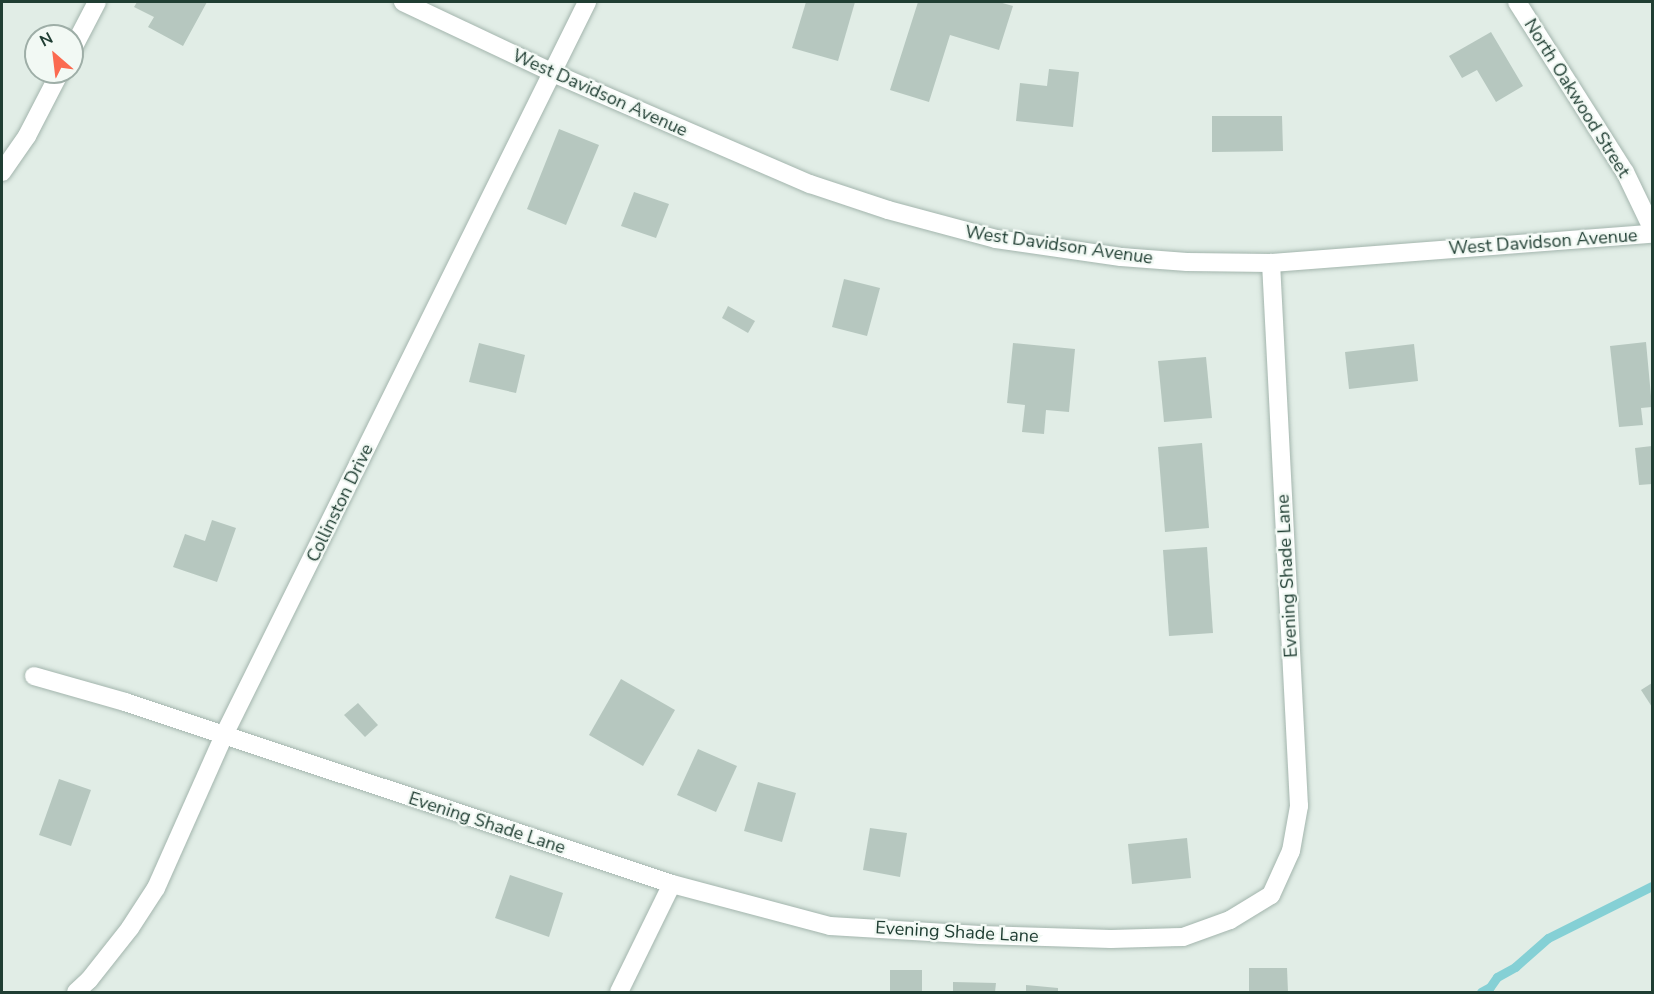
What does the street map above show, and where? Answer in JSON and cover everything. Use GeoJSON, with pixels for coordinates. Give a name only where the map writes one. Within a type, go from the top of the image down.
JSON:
{"type":"FeatureCollection","features":[{"type":"Feature","properties":{"kind":"street"},"geometry":{"type":"LineString","coordinates":[[84,27],[97,2]]}},
{"type":"Feature","properties":{"kind":"street","name":"West Davidson Avenue"},"geometry":{"type":"LineString","coordinates":[[403,2],[553,73],[810,184],[955,230],[996,239],[1121,257],[1187,262],[1271,263],[1653,234]]}},
{"type":"Feature","properties":{"kind":"street","name":"Collinston Drive"},"geometry":{"type":"LineString","coordinates":[[76,993],[130,928],[156,888],[225,735],[586,2]]}},
{"type":"Feature","properties":{"kind":"street","name":"North Oakwood Street"},"geometry":{"type":"LineString","coordinates":[[1517,2],[1625,172],[1653,228]]}},
{"type":"Feature","properties":{"kind":"street"},"geometry":{"type":"LineString","coordinates":[[2,172],[27,136],[54,84]]}},
{"type":"Feature","properties":{"kind":"street","name":"Evening Shade Lane"},"geometry":{"type":"LineString","coordinates":[[34,676],[225,735],[672,884],[830,926],[980,935],[1111,939],[1184,937],[1230,920],[1271,896],[1291,851],[1299,806],[1271,263]]}},
{"type":"Feature","properties":{"kind":"street"},"geometry":{"type":"LineString","coordinates":[[619,993],[672,884]]}},
{"type":"Feature","properties":{"kind":"building"},"geometry":{"type":"Polygon","coordinates":[[[137,2],[207,2],[183,46],[148,27],[154,17],[134,7],[137,2]]]}},
{"type":"Feature","properties":{"kind":"building"},"geometry":{"type":"Polygon","coordinates":[[[806,2],[855,2],[838,61],[792,48],[806,2]]]}},
{"type":"Feature","properties":{"kind":"building"},"geometry":{"type":"Polygon","coordinates":[[[918,2],[999,2],[1013,6],[999,50],[950,35],[929,102],[890,90],[918,2]]]}},
{"type":"Feature","properties":{"kind":"building"},"geometry":{"type":"Polygon","coordinates":[[[1491,32],[1523,86],[1496,102],[1477,70],[1462,78],[1449,56],[1491,32]]]}},
{"type":"Feature","properties":{"kind":"building"},"geometry":{"type":"Polygon","coordinates":[[[1049,69],[1079,72],[1073,127],[1016,121],[1020,83],[1047,86],[1049,69]]]}},
{"type":"Feature","properties":{"kind":"building"},"geometry":{"type":"Polygon","coordinates":[[[1212,116],[1282,116],[1283,151],[1212,152],[1212,116]]]}},
{"type":"Feature","properties":{"kind":"building"},"geometry":{"type":"Polygon","coordinates":[[[559,129],[599,145],[566,225],[527,209],[559,129]]]}},
{"type":"Feature","properties":{"kind":"building"},"geometry":{"type":"Polygon","coordinates":[[[634,192],[669,204],[656,238],[621,226],[634,192]]]}},
{"type":"Feature","properties":{"kind":"building"},"geometry":{"type":"Polygon","coordinates":[[[844,279],[880,288],[867,336],[832,327],[844,279]]]}},
{"type":"Feature","properties":{"kind":"building"},"geometry":{"type":"Polygon","coordinates":[[[728,306],[755,321],[748,333],[722,318],[728,306]]]}},
{"type":"Feature","properties":{"kind":"building"},"geometry":{"type":"Polygon","coordinates":[[[1646,342],[1652,407],[1641,408],[1643,425],[1619,427],[1610,346],[1646,342]]]}},
{"type":"Feature","properties":{"kind":"building"},"geometry":{"type":"Polygon","coordinates":[[[479,343],[525,355],[516,393],[469,382],[479,343]]]}},
{"type":"Feature","properties":{"kind":"building"},"geometry":{"type":"Polygon","coordinates":[[[1013,343],[1075,349],[1069,412],[1046,410],[1044,434],[1022,432],[1025,405],[1007,403],[1013,343]]]}},
{"type":"Feature","properties":{"kind":"building"},"geometry":{"type":"Polygon","coordinates":[[[1414,344],[1418,381],[1349,389],[1345,352],[1414,344]]]}},
{"type":"Feature","properties":{"kind":"building"},"geometry":{"type":"Polygon","coordinates":[[[1206,357],[1212,418],[1164,422],[1158,361],[1206,357]]]}},
{"type":"Feature","properties":{"kind":"building"},"geometry":{"type":"Polygon","coordinates":[[[1202,443],[1209,528],[1165,532],[1158,447],[1202,443]]]}},
{"type":"Feature","properties":{"kind":"building"},"geometry":{"type":"Polygon","coordinates":[[[1652,446],[1652,484],[1639,485],[1635,448],[1652,446]]]}},
{"type":"Feature","properties":{"kind":"building"},"geometry":{"type":"Polygon","coordinates":[[[212,520],[236,528],[217,582],[173,567],[185,534],[205,541],[212,520]]]}},
{"type":"Feature","properties":{"kind":"building"},"geometry":{"type":"Polygon","coordinates":[[[1207,547],[1213,633],[1169,636],[1163,550],[1207,547]]]}},
{"type":"Feature","properties":{"kind":"building"},"geometry":{"type":"Polygon","coordinates":[[[621,679],[675,710],[643,766],[589,735],[621,679]]]}},
{"type":"Feature","properties":{"kind":"building"},"geometry":{"type":"Polygon","coordinates":[[[1652,683],[1652,707],[1641,690],[1652,683]]]}},
{"type":"Feature","properties":{"kind":"building"},"geometry":{"type":"Polygon","coordinates":[[[358,703],[378,725],[365,737],[344,715],[358,703]]]}},
{"type":"Feature","properties":{"kind":"building"},"geometry":{"type":"Polygon","coordinates":[[[698,749],[737,766],[716,812],[677,795],[698,749]]]}},
{"type":"Feature","properties":{"kind":"building"},"geometry":{"type":"Polygon","coordinates":[[[59,779],[91,790],[71,846],[39,835],[59,779]]]}},
{"type":"Feature","properties":{"kind":"building"},"geometry":{"type":"Polygon","coordinates":[[[758,782],[796,793],[782,842],[744,831],[758,782]]]}},
{"type":"Feature","properties":{"kind":"building"},"geometry":{"type":"Polygon","coordinates":[[[870,828],[907,833],[900,877],[863,870],[870,828]]]}},
{"type":"Feature","properties":{"kind":"building"},"geometry":{"type":"Polygon","coordinates":[[[1187,838],[1191,878],[1132,884],[1128,844],[1187,838]]]}},
{"type":"Feature","properties":{"kind":"building"},"geometry":{"type":"Polygon","coordinates":[[[510,875],[563,893],[549,937],[495,918],[510,875]]]}},
{"type":"Feature","properties":{"kind":"building"},"geometry":{"type":"Polygon","coordinates":[[[1249,968],[1287,968],[1288,992],[1249,992],[1249,968]]]}},
{"type":"Feature","properties":{"kind":"building"},"geometry":{"type":"Polygon","coordinates":[[[890,970],[922,970],[922,992],[890,992],[890,970]]]}},
{"type":"Feature","properties":{"kind":"building"},"geometry":{"type":"Polygon","coordinates":[[[953,982],[996,983],[995,992],[953,992],[953,982]]]}},
{"type":"Feature","properties":{"kind":"building"},"geometry":{"type":"Polygon","coordinates":[[[1026,985],[1058,988],[1058,992],[1026,992],[1026,985]]]}},
{"type":"Feature","properties":{"kind":"waterway"},"geometry":{"type":"LineString","coordinates":[[1481,992],[1490,987],[1497,977],[1515,967],[1548,938],[1652,886]]}}]}
